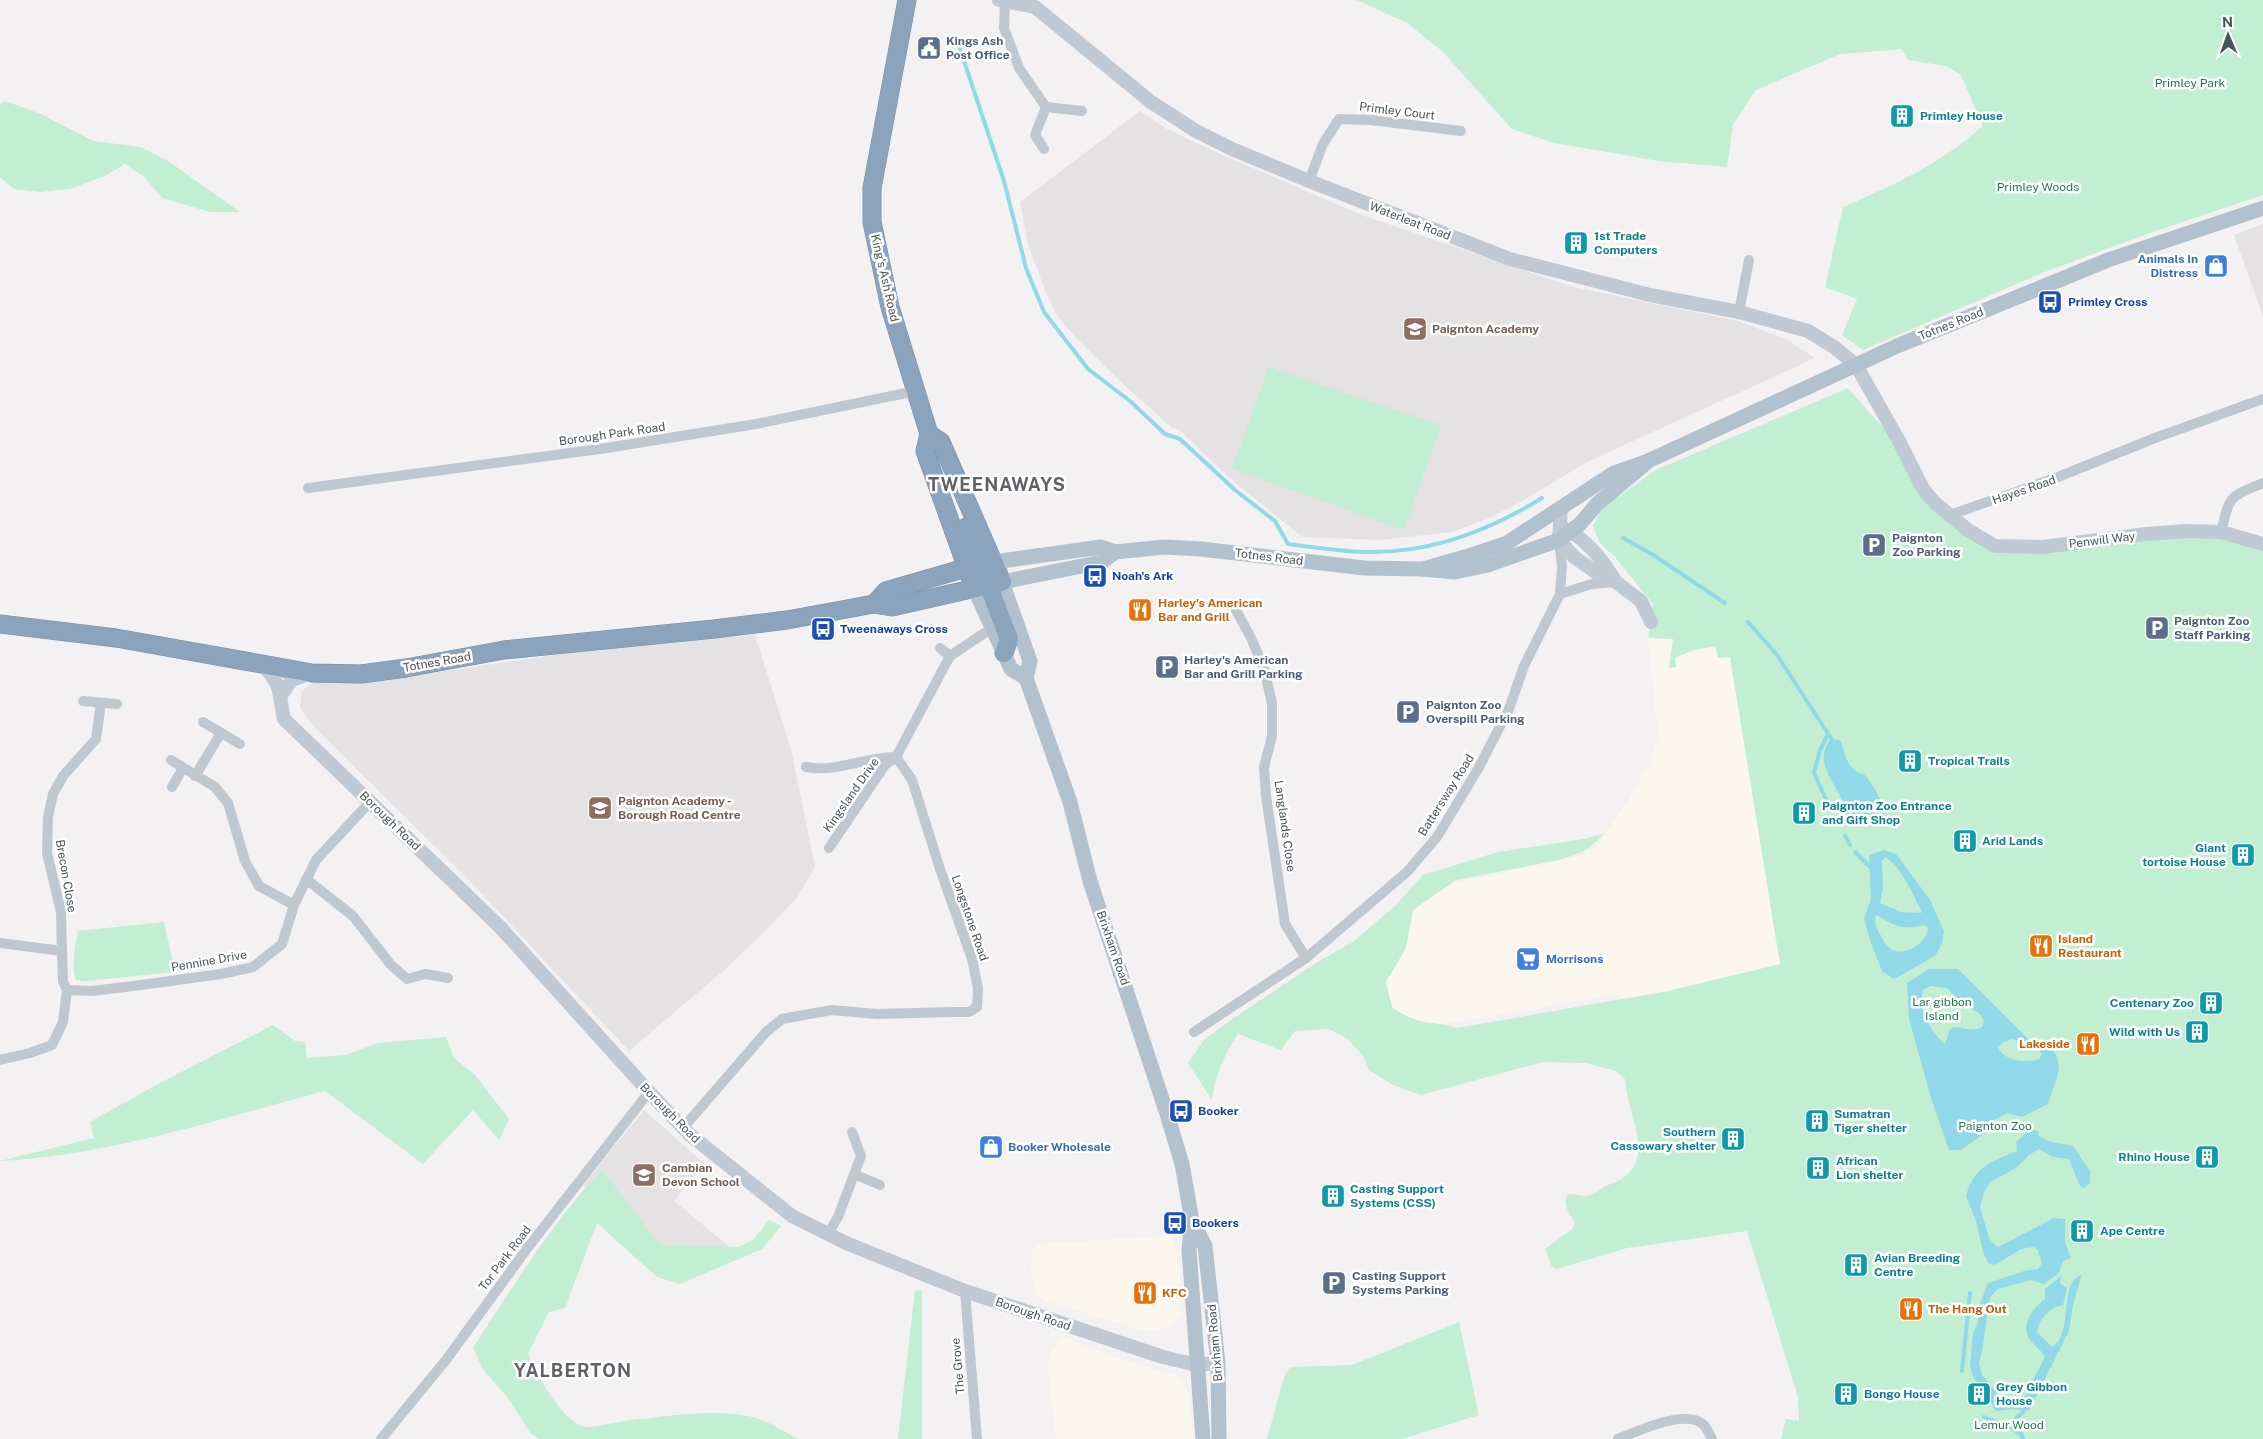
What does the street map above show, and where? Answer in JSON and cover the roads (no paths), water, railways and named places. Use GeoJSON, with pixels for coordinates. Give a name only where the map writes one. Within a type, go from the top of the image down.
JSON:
{"type":"FeatureCollection","features":[{"type":"Feature","properties":{"kind":"highway","name":"King's Ash Road"},"geometry":{"type":"LineString","coordinates":[[907,0],[872,188],[872,222],[890,307],[929,434],[925,451],[989,585]]}},
{"type":"Feature","properties":{"kind":"highway","name":"King's Ash Road"},"geometry":{"type":"LineString","coordinates":[[929,434],[941,442],[946,454],[980,564],[989,585]]}},
{"type":"Feature","properties":{"kind":"highway","name":"Totnes Road"},"geometry":{"type":"LineString","coordinates":[[874,604],[886,591],[980,564]]}},
{"type":"Feature","properties":{"kind":"highway","name":"Totnes Road"},"geometry":{"type":"LineString","coordinates":[[0,624],[116,638],[312,673],[361,674],[406,668],[504,650],[714,629],[795,618],[874,604],[892,608],[989,585]]}},
{"type":"Feature","properties":{"kind":"highway"},"geometry":{"type":"LineString","coordinates":[[989,585],[1009,639],[1004,653]]}},
{"type":"Feature","properties":{"kind":"main road","name":"Totnes Road"},"geometry":{"type":"LineString","coordinates":[[1423,568],[1466,557],[1507,543],[1614,473],[1648,461],[1856,365],[2108,260],[2263,208]]}},
{"type":"Feature","properties":{"kind":"main road","name":"Totnes Road"},"geometry":{"type":"LineString","coordinates":[[980,564],[1101,547],[1115,552],[1164,547],[1236,552],[1364,568],[1423,568],[1454,572],[1488,565],[1563,532],[1631,478],[1648,461]]}},
{"type":"Feature","properties":{"kind":"main road","name":"Totnes Road"},"geometry":{"type":"LineString","coordinates":[[989,585],[1102,562],[1115,552]]}},
{"type":"Feature","properties":{"kind":"main road","name":"Brixham Road"},"geometry":{"type":"LineString","coordinates":[[989,585],[992,628],[1011,669],[1026,678]]}},
{"type":"Feature","properties":{"kind":"main road","name":"Brixham Road"},"geometry":{"type":"LineString","coordinates":[[989,585],[1030,661],[1026,678],[1070,802],[1090,881],[1182,1164],[1192,1221],[1189,1250],[1203,1439]]}},
{"type":"Feature","properties":{"kind":"main road","name":"Brixham Road"},"geometry":{"type":"LineString","coordinates":[[1192,1221],[1205,1246],[1218,1363],[1219,1439]]}},
{"type":"Feature","properties":{"kind":"street","name":"Waterleat Road"},"geometry":{"type":"LineString","coordinates":[[1000,0],[1037,3],[1151,102],[1196,131],[1232,149],[1510,259],[1650,296],[1740,312],[1808,331],[1834,347],[1856,365]]}},
{"type":"Feature","properties":{"kind":"street"},"geometry":{"type":"LineString","coordinates":[[1005,0],[1004,28],[1019,68],[1046,108],[1082,112]]}},
{"type":"Feature","properties":{"kind":"street"},"geometry":{"type":"LineString","coordinates":[[1044,150],[1035,135],[1046,108]]}},
{"type":"Feature","properties":{"kind":"street","name":"Primley Court"},"geometry":{"type":"LineString","coordinates":[[1309,181],[1323,144],[1339,119],[1371,120],[1461,131]]}},
{"type":"Feature","properties":{"kind":"street"},"geometry":{"type":"LineString","coordinates":[[1740,312],[1749,260]]}},
{"type":"Feature","properties":{"kind":"street"},"geometry":{"type":"LineString","coordinates":[[1856,365],[1899,440],[1923,489],[1950,515]]}},
{"type":"Feature","properties":{"kind":"street","name":"Borough Park Road"},"geometry":{"type":"LineString","coordinates":[[308,488],[600,449],[756,424],[916,390]]}},
{"type":"Feature","properties":{"kind":"street","name":"Hayes Road"},"geometry":{"type":"LineString","coordinates":[[1950,515],[2058,477],[2163,435],[2263,399]]}},
{"type":"Feature","properties":{"kind":"street"},"geometry":{"type":"LineString","coordinates":[[2221,532],[2228,504],[2234,495],[2263,483]]}},
{"type":"Feature","properties":{"kind":"street"},"geometry":{"type":"LineString","coordinates":[[1561,508],[1563,532]]}},
{"type":"Feature","properties":{"kind":"street","name":"Penwill Way"},"geometry":{"type":"LineString","coordinates":[[1950,515],[1968,530],[1995,546],[2044,547],[2146,534],[2221,532],[2263,544]]}},
{"type":"Feature","properties":{"kind":"street"},"geometry":{"type":"LineString","coordinates":[[1535,526],[1550,524],[1602,559],[1616,582],[1641,601],[1651,622]]}},
{"type":"Feature","properties":{"kind":"street","name":"Battersway Road"},"geometry":{"type":"LineString","coordinates":[[1194,1032],[1306,958],[1407,872],[1437,837],[1478,769],[1505,718],[1524,666],[1560,594],[1563,532]]}},
{"type":"Feature","properties":{"kind":"street"},"geometry":{"type":"LineString","coordinates":[[1560,594],[1592,584],[1616,582]]}},
{"type":"Feature","properties":{"kind":"street","name":"Langlands Close"},"geometry":{"type":"LineString","coordinates":[[1236,610],[1252,640],[1264,669],[1272,702],[1272,736],[1264,767],[1266,796],[1286,924],[1306,958]]}},
{"type":"Feature","properties":{"kind":"street"},"geometry":{"type":"LineString","coordinates":[[806,767],[820,770],[878,757],[896,757],[950,656],[962,646],[992,628]]}},
{"type":"Feature","properties":{"kind":"street"},"geometry":{"type":"LineString","coordinates":[[940,648],[950,656]]}},
{"type":"Feature","properties":{"kind":"street","name":"Borough Road"},"geometry":{"type":"LineString","coordinates":[[262,665],[275,678],[280,692],[284,719],[500,927],[648,1092],[683,1128],[746,1182],[792,1216],[914,1272],[964,1291],[1163,1357],[1197,1365],[1218,1363]]}},
{"type":"Feature","properties":{"kind":"street"},"geometry":{"type":"LineString","coordinates":[[280,692],[292,680],[312,673]]}},
{"type":"Feature","properties":{"kind":"street"},"geometry":{"type":"LineString","coordinates":[[83,701],[117,704]]}},
{"type":"Feature","properties":{"kind":"street","name":"Brecon Close"},"geometry":{"type":"LineString","coordinates":[[62,951],[61,912],[47,853],[48,817],[53,794],[63,776],[96,740],[101,703]]}},
{"type":"Feature","properties":{"kind":"street"},"geometry":{"type":"LineString","coordinates":[[203,722],[240,744]]}},
{"type":"Feature","properties":{"kind":"street"},"geometry":{"type":"LineString","coordinates":[[196,776],[221,733]]}},
{"type":"Feature","properties":{"kind":"street","name":"Kingsland Drive"},"geometry":{"type":"LineString","coordinates":[[828,848],[885,766],[896,757]]}},
{"type":"Feature","properties":{"kind":"street","name":"Longstone Road"},"geometry":{"type":"LineString","coordinates":[[683,1128],[766,1032],[782,1018],[832,1010],[877,1014],[969,1012],[977,1007],[978,988],[972,959],[940,869],[912,780],[896,757]]}},
{"type":"Feature","properties":{"kind":"street"},"geometry":{"type":"LineString","coordinates":[[171,760],[215,788],[228,803],[245,860],[259,886],[294,905]]}},
{"type":"Feature","properties":{"kind":"street"},"geometry":{"type":"LineString","coordinates":[[172,787],[183,768]]}},
{"type":"Feature","properties":{"kind":"street","name":"Pennine Drive"},"geometry":{"type":"LineString","coordinates":[[66,990],[92,991],[141,985],[221,974],[253,967],[282,944],[294,905],[316,860],[370,802]]}},
{"type":"Feature","properties":{"kind":"street"},"geometry":{"type":"LineString","coordinates":[[306,879],[353,916],[391,965],[407,979],[425,974],[448,978]]}},
{"type":"Feature","properties":{"kind":"street"},"geometry":{"type":"LineString","coordinates":[[0,943],[62,951],[63,981],[66,990],[64,1022],[52,1045],[0,1060]]}},
{"type":"Feature","properties":{"kind":"street","name":"Tor Park Road"},"geometry":{"type":"LineString","coordinates":[[381,1439],[446,1360],[529,1246],[648,1092]]}},
{"type":"Feature","properties":{"kind":"street"},"geometry":{"type":"LineString","coordinates":[[828,1234],[838,1216],[862,1156],[852,1132]]}},
{"type":"Feature","properties":{"kind":"street"},"geometry":{"type":"LineString","coordinates":[[854,1174],[880,1185]]}},
{"type":"Feature","properties":{"kind":"street","name":"The Grove"},"geometry":{"type":"LineString","coordinates":[[964,1291],[977,1439]]}},
{"type":"Feature","properties":{"kind":"street"},"geometry":{"type":"LineString","coordinates":[[1618,1439],[1667,1421],[1685,1418],[1704,1426],[1712,1439]]}},
{"type":"Feature","properties":{"kind":"water"},"geometry":{"type":"Polygon","coordinates":[[[1831,738],[1841,741],[1848,762],[1855,770],[1865,775],[1881,801],[1885,819],[1866,814],[1847,821],[1844,805],[1827,772],[1825,764],[1826,747],[1831,738]]]}},
{"type":"Feature","properties":{"kind":"water"},"geometry":{"type":"Polygon","coordinates":[[[1884,850],[1896,854],[1930,900],[1944,931],[1942,944],[1935,956],[1894,979],[1882,971],[1864,919],[1871,899],[1869,855],[1884,850]],[[1885,857],[1882,861],[1883,888],[1880,903],[1901,912],[1921,913],[1910,888],[1897,867],[1885,857]],[[1876,915],[1875,923],[1877,930],[1886,944],[1893,950],[1901,952],[1912,949],[1925,937],[1927,932],[1928,927],[1924,925],[1916,927],[1898,926],[1876,915]]]}},
{"type":"Feature","properties":{"kind":"water"},"geometry":{"type":"Polygon","coordinates":[[[1929,969],[1958,969],[2031,1042],[2046,1042],[2053,1050],[2059,1065],[2057,1079],[2048,1104],[2022,1117],[2008,1113],[1990,1122],[1988,1131],[1961,1150],[1949,1150],[1931,1098],[1909,1019],[1907,983],[1929,969]],[[1931,986],[1924,989],[1922,996],[1923,1012],[1930,1026],[1945,1044],[1950,1029],[1973,1030],[1982,1027],[1984,1021],[1979,1013],[1962,1004],[1947,988],[1931,986]],[[2012,1039],[1998,1047],[2001,1052],[2016,1060],[2028,1061],[2039,1059],[2042,1054],[2036,1046],[2012,1039]]]}},
{"type":"Feature","properties":{"kind":"water"},"geometry":{"type":"Polygon","coordinates":[[[2030,1129],[2038,1131],[2039,1136],[2051,1142],[2073,1146],[2090,1171],[2090,1183],[2084,1188],[2080,1186],[2069,1159],[2053,1157],[2039,1149],[2029,1155],[2016,1168],[1990,1182],[1984,1192],[1980,1208],[1990,1240],[1998,1247],[2054,1218],[2065,1219],[2065,1242],[2071,1258],[2063,1261],[2059,1273],[2044,1284],[2031,1280],[1998,1289],[1990,1297],[1979,1363],[1982,1375],[2002,1399],[2016,1400],[2028,1394],[2045,1357],[2032,1342],[2026,1330],[2031,1313],[2045,1299],[2045,1289],[2061,1276],[2060,1283],[2067,1288],[2063,1305],[2050,1311],[2038,1327],[2037,1332],[2052,1347],[2058,1342],[2062,1334],[2070,1288],[2074,1280],[2082,1274],[2073,1305],[2069,1331],[2030,1409],[2026,1411],[2013,1409],[1997,1411],[1994,1409],[1988,1394],[1974,1379],[1970,1366],[1973,1334],[1978,1322],[1978,1309],[1988,1283],[2024,1271],[2038,1269],[2042,1263],[2038,1250],[2034,1247],[2021,1249],[1995,1265],[1988,1263],[1983,1252],[1976,1221],[1966,1196],[1969,1186],[1979,1171],[1992,1162],[2017,1151],[2016,1142],[2030,1129]]]}},
{"type":"Feature","properties":{"kind":"waterway"},"geometry":{"type":"LineString","coordinates":[[960,49],[1004,181],[1026,268],[1044,312],[1088,369],[1130,401],[1165,434],[1180,439],[1235,490],[1275,521],[1288,544],[1364,552],[1388,552],[1411,549],[1457,538],[1479,530],[1501,521],[1542,498]]}},
{"type":"Feature","properties":{"kind":"waterway"},"geometry":{"type":"LineString","coordinates":[[1623,538],[1652,554],[1725,603]]}},
{"type":"Feature","properties":{"kind":"waterway"},"geometry":{"type":"LineString","coordinates":[[1748,622],[1777,655],[1831,738]]}},
{"type":"Feature","properties":{"kind":"waterway"},"geometry":{"type":"LineString","coordinates":[[1828,734],[1820,750],[1814,773],[1831,810]]}},
{"type":"Feature","properties":{"kind":"waterway"},"geometry":{"type":"LineString","coordinates":[[1845,836],[1850,845]]}},
{"type":"Feature","properties":{"kind":"waterway"},"geometry":{"type":"LineString","coordinates":[[1855,852],[1870,867]]}},
{"type":"Feature","properties":{"kind":"waterway"},"geometry":{"type":"LineString","coordinates":[[1962,1371],[1970,1293]]}},
{"type":"Feature","properties":{"kind":"waterway"},"geometry":{"type":"LineString","coordinates":[[2023,1412],[2008,1426],[2021,1434],[2023,1439]]}},
{"type":"Feature","properties":{"kind":"waterway"},"geometry":{"type":"LineString","coordinates":[[1984,1417],[2008,1426]]}},
{"type":"Feature","properties":{"kind":"place","name":"Kings Ash Post Office"},"geometry":{"type":"Point","coordinates":[929,48]}},
{"type":"Feature","properties":{"kind":"place","name":"Primley House"},"geometry":{"type":"Point","coordinates":[1902,116]}},
{"type":"Feature","properties":{"kind":"place","name":"1st Trade Computers"},"geometry":{"type":"Point","coordinates":[1576,243]}},
{"type":"Feature","properties":{"kind":"place","name":"Animals In Distress"},"geometry":{"type":"Point","coordinates":[2216,266]}},
{"type":"Feature","properties":{"kind":"place","name":"Primley Cross"},"geometry":{"type":"Point","coordinates":[2050,302]}},
{"type":"Feature","properties":{"kind":"place","name":"Paignton Academy"},"geometry":{"type":"Point","coordinates":[1415,329]}},
{"type":"Feature","properties":{"kind":"place","name":"Paignton Zoo Parking"},"geometry":{"type":"Point","coordinates":[1874,545]}},
{"type":"Feature","properties":{"kind":"place","name":"Noah's Ark"},"geometry":{"type":"Point","coordinates":[1095,576]}},
{"type":"Feature","properties":{"kind":"place","name":"Harley's American Bar and Grill"},"geometry":{"type":"Point","coordinates":[1140,610]}},
{"type":"Feature","properties":{"kind":"place","name":"Paignton Zoo Staff Parking"},"geometry":{"type":"Point","coordinates":[2157,628]}},
{"type":"Feature","properties":{"kind":"place","name":"Tweenaways Cross"},"geometry":{"type":"Point","coordinates":[823,629]}},
{"type":"Feature","properties":{"kind":"place","name":"Harley's American Bar and Grill Parking"},"geometry":{"type":"Point","coordinates":[1167,667]}},
{"type":"Feature","properties":{"kind":"place","name":"Paignton Zoo Overspill Parking"},"geometry":{"type":"Point","coordinates":[1408,712]}},
{"type":"Feature","properties":{"kind":"place","name":"Tropical Trails"},"geometry":{"type":"Point","coordinates":[1910,761]}},
{"type":"Feature","properties":{"kind":"place","name":"Paignton Academy - Borough Road Centre"},"geometry":{"type":"Point","coordinates":[600,808]}},
{"type":"Feature","properties":{"kind":"place","name":"Paignton Zoo Entrance and Gift Shop"},"geometry":{"type":"Point","coordinates":[1804,813]}},
{"type":"Feature","properties":{"kind":"place","name":"Arid Lands"},"geometry":{"type":"Point","coordinates":[1965,841]}},
{"type":"Feature","properties":{"kind":"place","name":"Giant tortoise House"},"geometry":{"type":"Point","coordinates":[2243,855]}},
{"type":"Feature","properties":{"kind":"place","name":"Island Restaurant"},"geometry":{"type":"Point","coordinates":[2041,946]}},
{"type":"Feature","properties":{"kind":"place","name":"Morrisons"},"geometry":{"type":"Point","coordinates":[1528,959]}},
{"type":"Feature","properties":{"kind":"place","name":"Centenary Zoo"},"geometry":{"type":"Point","coordinates":[2211,1003]}},
{"type":"Feature","properties":{"kind":"place","name":"Wild with Us"},"geometry":{"type":"Point","coordinates":[2197,1032]}},
{"type":"Feature","properties":{"kind":"place","name":"Lakeside"},"geometry":{"type":"Point","coordinates":[2088,1044]}},
{"type":"Feature","properties":{"kind":"place","name":"Booker"},"geometry":{"type":"Point","coordinates":[1181,1111]}},
{"type":"Feature","properties":{"kind":"place","name":"Sumatran Tiger shelter"},"geometry":{"type":"Point","coordinates":[1817,1121]}},
{"type":"Feature","properties":{"kind":"place","name":"Southern Cassowary shelter"},"geometry":{"type":"Point","coordinates":[1733,1139]}},
{"type":"Feature","properties":{"kind":"place","name":"Booker Wholesale"},"geometry":{"type":"Point","coordinates":[991,1147]}},
{"type":"Feature","properties":{"kind":"place","name":"Rhino House"},"geometry":{"type":"Point","coordinates":[2207,1157]}},
{"type":"Feature","properties":{"kind":"place","name":"African Lion shelter"},"geometry":{"type":"Point","coordinates":[1818,1168]}},
{"type":"Feature","properties":{"kind":"place","name":"Cambian Devon School"},"geometry":{"type":"Point","coordinates":[644,1175]}},
{"type":"Feature","properties":{"kind":"place","name":"Casting Support Systems (CSS)"},"geometry":{"type":"Point","coordinates":[1333,1196]}},
{"type":"Feature","properties":{"kind":"place","name":"Bookers"},"geometry":{"type":"Point","coordinates":[1175,1223]}},
{"type":"Feature","properties":{"kind":"place","name":"Ape Centre"},"geometry":{"type":"Point","coordinates":[2082,1231]}},
{"type":"Feature","properties":{"kind":"place","name":"Avian Breeding Centre"},"geometry":{"type":"Point","coordinates":[1856,1265]}},
{"type":"Feature","properties":{"kind":"place","name":"Casting Support Systems Parking"},"geometry":{"type":"Point","coordinates":[1334,1283]}},
{"type":"Feature","properties":{"kind":"place","name":"KFC"},"geometry":{"type":"Point","coordinates":[1145,1293]}},
{"type":"Feature","properties":{"kind":"place","name":"The Hang Out"},"geometry":{"type":"Point","coordinates":[1911,1309]}},
{"type":"Feature","properties":{"kind":"place","name":"Bongo House"},"geometry":{"type":"Point","coordinates":[1846,1394]}},
{"type":"Feature","properties":{"kind":"place","name":"Grey Gibbon House"},"geometry":{"type":"Point","coordinates":[1979,1394]}},
{"type":"Feature","properties":{"kind":"district","name":"TWEENAWAYS"},"geometry":{"type":"Point","coordinates":[997,484]}},
{"type":"Feature","properties":{"kind":"district","name":"YALBERTON"},"geometry":{"type":"Point","coordinates":[573,1370]}},
{"type":"Feature","properties":{"kind":"park label","name":"Primley Park"},"geometry":{"type":"Point","coordinates":[2190,83]}},
{"type":"Feature","properties":{"kind":"park label","name":"Primley Woods"},"geometry":{"type":"Point","coordinates":[2038,187]}},
{"type":"Feature","properties":{"kind":"park label","name":"Lar gibbon Island"},"geometry":{"type":"Point","coordinates":[1942,1009]}},
{"type":"Feature","properties":{"kind":"park label","name":"Paignton Zoo"},"geometry":{"type":"Point","coordinates":[1995,1126]}},
{"type":"Feature","properties":{"kind":"park label","name":"Lemur Wood"},"geometry":{"type":"Point","coordinates":[2009,1425]}}]}
